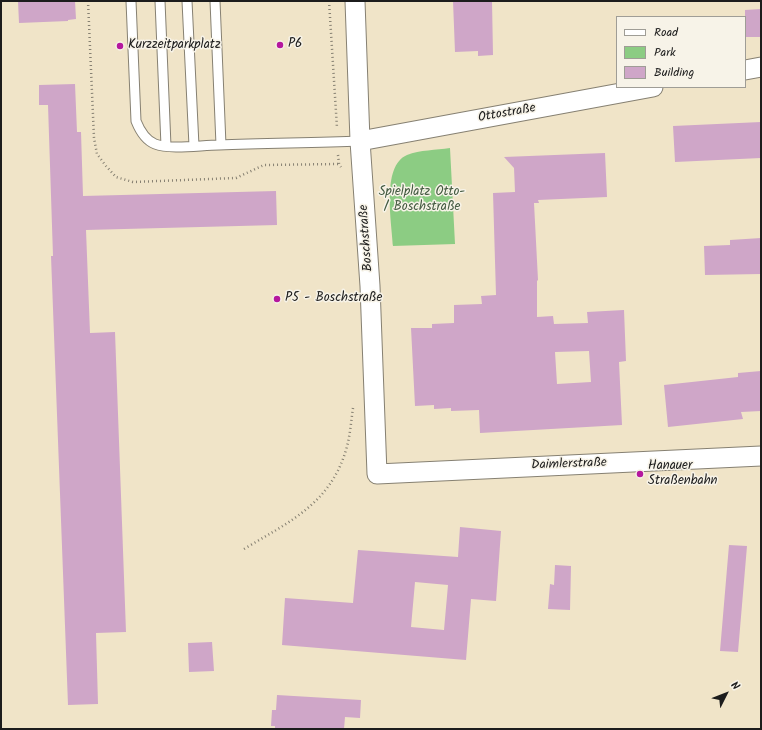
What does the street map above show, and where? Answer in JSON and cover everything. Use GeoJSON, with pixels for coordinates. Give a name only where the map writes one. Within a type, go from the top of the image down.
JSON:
{"type":"FeatureCollection","features":[{"type":"Feature","properties":{"kind":"street","name":"Boschstraße"},"geometry":{"type":"LineString","coordinates":[[355,1],[360,141],[370,286],[377,474]]}},
{"type":"Feature","properties":{"kind":"street"},"geometry":{"type":"LineString","coordinates":[[746,70],[761,67]]}},
{"type":"Feature","properties":{"kind":"street","name":"Ottostraße"},"geometry":{"type":"LineString","coordinates":[[360,141],[648,88]]}},
{"type":"Feature","properties":{"kind":"street","name":"Daimlerstraße"},"geometry":{"type":"LineString","coordinates":[[377,474],[761,456]]}},
{"type":"Feature","properties":{"kind":"lane"},"geometry":{"type":"LineString","coordinates":[[131,1],[136,121],[140,131],[147,139],[155,144],[166,146],[194,146],[360,141]]}},
{"type":"Feature","properties":{"kind":"lane"},"geometry":{"type":"LineString","coordinates":[[160,1],[166,146]]}},
{"type":"Feature","properties":{"kind":"lane"},"geometry":{"type":"LineString","coordinates":[[187,1],[194,146]]}},
{"type":"Feature","properties":{"kind":"lane"},"geometry":{"type":"LineString","coordinates":[[215,1],[221,145]]}},
{"type":"Feature","properties":{"kind":"path"},"geometry":{"type":"LineString","coordinates":[[329,1],[339,164],[343,170]]}},
{"type":"Feature","properties":{"kind":"path"},"geometry":{"type":"LineString","coordinates":[[264,165],[339,164]]}},
{"type":"Feature","properties":{"kind":"path"},"geometry":{"type":"LineString","coordinates":[[244,549],[299,515],[320,498],[333,480],[346,450],[354,404]]}},
{"type":"Feature","properties":{"kind":"green space","name":"Spielplatz Otto- / Boschstraße"},"geometry":{"type":"Polygon","coordinates":[[[450,148],[455,244],[393,246],[390,196],[394,171],[399,161],[412,153],[450,148]]]}},
{"type":"Feature","properties":{"kind":"building"},"geometry":{"type":"Polygon","coordinates":[[[18,1],[75,1],[76,19],[68,21],[19,23],[18,1]]]}},
{"type":"Feature","properties":{"kind":"building"},"geometry":{"type":"Polygon","coordinates":[[[453,1],[492,1],[493,55],[478,56],[478,51],[455,52],[453,1]]]}},
{"type":"Feature","properties":{"kind":"building"},"geometry":{"type":"Polygon","coordinates":[[[761,9],[761,37],[746,37],[745,10],[761,9]]]}},
{"type":"Feature","properties":{"kind":"building"},"geometry":{"type":"Polygon","coordinates":[[[75,84],[77,132],[81,132],[83,196],[276,191],[277,225],[86,230],[90,333],[115,332],[126,632],[96,633],[98,704],[68,705],[51,256],[53,256],[48,105],[39,105],[39,85],[75,84]]]}},
{"type":"Feature","properties":{"kind":"building"},"geometry":{"type":"Polygon","coordinates":[[[761,122],[761,158],[675,162],[673,126],[761,122]]]}},
{"type":"Feature","properties":{"kind":"building"},"geometry":{"type":"Polygon","coordinates":[[[605,153],[607,197],[538,200],[539,203],[534,203],[538,280],[537,317],[553,316],[554,324],[588,323],[587,312],[624,310],[626,361],[619,362],[622,425],[480,433],[479,410],[451,411],[451,408],[434,409],[434,405],[415,406],[411,328],[432,328],[432,324],[454,323],[454,305],[482,304],[481,296],[496,295],[493,193],[515,192],[514,168],[504,157],[605,153]],[[589,351],[555,352],[557,384],[591,382],[589,351]]]}},
{"type":"Feature","properties":{"kind":"building"},"geometry":{"type":"Polygon","coordinates":[[[761,238],[761,274],[705,275],[704,246],[730,245],[730,240],[761,238]]]}},
{"type":"Feature","properties":{"kind":"building"},"geometry":{"type":"Polygon","coordinates":[[[761,371],[761,411],[741,412],[743,419],[668,427],[664,385],[738,377],[738,373],[761,371]]]}},
{"type":"Feature","properties":{"kind":"building"},"geometry":{"type":"Polygon","coordinates":[[[460,527],[501,531],[496,601],[471,599],[466,660],[282,645],[285,598],[353,603],[358,550],[458,557],[460,527]],[[415,582],[411,627],[444,630],[448,585],[415,582]]]}},
{"type":"Feature","properties":{"kind":"building"},"geometry":{"type":"Polygon","coordinates":[[[729,545],[747,546],[738,652],[720,651],[729,545]]]}},
{"type":"Feature","properties":{"kind":"building"},"geometry":{"type":"Polygon","coordinates":[[[555,565],[571,566],[570,610],[548,609],[550,584],[554,585],[555,565]]]}},
{"type":"Feature","properties":{"kind":"building"},"geometry":{"type":"Polygon","coordinates":[[[212,642],[214,671],[189,672],[188,643],[212,642]]]}},
{"type":"Feature","properties":{"kind":"building"},"geometry":{"type":"Polygon","coordinates":[[[277,695],[361,700],[360,718],[345,717],[344,729],[275,729],[275,726],[271,726],[272,710],[276,710],[277,695]]]}},
{"type":"Feature","properties":{"kind":"place","name":"P6"},"geometry":{"type":"Point","coordinates":[280,45]}},
{"type":"Feature","properties":{"kind":"place","name":"Kurzzeitparkplatz"},"geometry":{"type":"Point","coordinates":[120,46]}},
{"type":"Feature","properties":{"kind":"place","name":"P5 - Boschstraße"},"geometry":{"type":"Point","coordinates":[277,299]}},
{"type":"Feature","properties":{"kind":"place","name":"Hanauer Straßenbahn"},"geometry":{"type":"Point","coordinates":[640,474]}}]}
